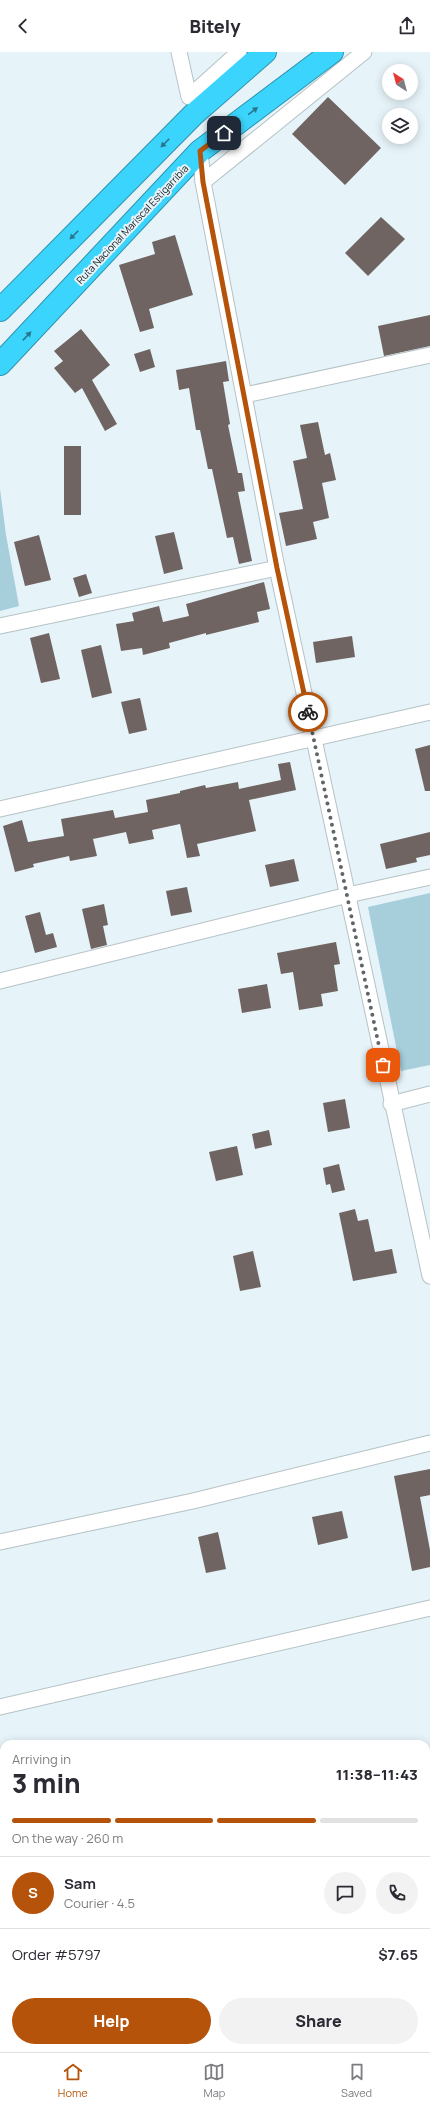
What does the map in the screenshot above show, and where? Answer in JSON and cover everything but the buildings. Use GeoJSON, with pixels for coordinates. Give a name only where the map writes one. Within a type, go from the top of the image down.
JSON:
{"type":"FeatureCollection","features":[{"type":"Feature","properties":{"kind":"highway"},"geometry":{"type":"LineString","coordinates":[[0,310],[193,115],[264,52]]}},
{"type":"Feature","properties":{"kind":"highway","name":"Ruta Nacional Mariscal Estigarribia"},"geometry":{"type":"LineString","coordinates":[[0,364],[200,151],[332,52]]}},
{"type":"Feature","properties":{"kind":"street"},"geometry":{"type":"LineString","coordinates":[[179,52],[189,97],[239,52]]}},
{"type":"Feature","properties":{"kind":"street"},"geometry":{"type":"LineString","coordinates":[[203,182],[364,52]]}},
{"type":"Feature","properties":{"kind":"street"},"geometry":{"type":"LineString","coordinates":[[200,151],[203,182],[277,568],[348,895],[391,1104],[428,1259],[430,1276]]}},
{"type":"Feature","properties":{"kind":"street"},"geometry":{"type":"LineString","coordinates":[[245,395],[430,355]]}},
{"type":"Feature","properties":{"kind":"street"},"geometry":{"type":"LineString","coordinates":[[0,626],[277,568]]}},
{"type":"Feature","properties":{"kind":"street"},"geometry":{"type":"LineString","coordinates":[[0,809],[430,712]]}},
{"type":"Feature","properties":{"kind":"street"},"geometry":{"type":"LineString","coordinates":[[0,981],[348,895],[430,877]]}},
{"type":"Feature","properties":{"kind":"street"},"geometry":{"type":"LineString","coordinates":[[391,1104],[430,1094]]}},
{"type":"Feature","properties":{"kind":"street"},"geometry":{"type":"LineString","coordinates":[[0,1542],[193,1501],[430,1443]]}},
{"type":"Feature","properties":{"kind":"street"},"geometry":{"type":"LineString","coordinates":[[0,1706],[430,1608]]}},
{"type":"Feature","properties":{"kind":"shaded area"},"geometry":{"type":"Polygon","coordinates":[[[0,489],[6,535],[19,606],[0,611],[0,489]]]}},
{"type":"Feature","properties":{"kind":"shaded area"},"geometry":{"type":"Polygon","coordinates":[[[430,893],[430,1065],[401,1071],[368,907],[430,893]]]}},
{"type":"Feature","properties":{"kind":"way so far"},"geometry":{"type":"LineString","coordinates":[[308,712],[383,1065]]}},
{"type":"Feature","properties":{"kind":"route"},"geometry":{"type":"LineString","coordinates":[[224,133],[200,151],[203,182],[277,568],[308,712]]}}]}
